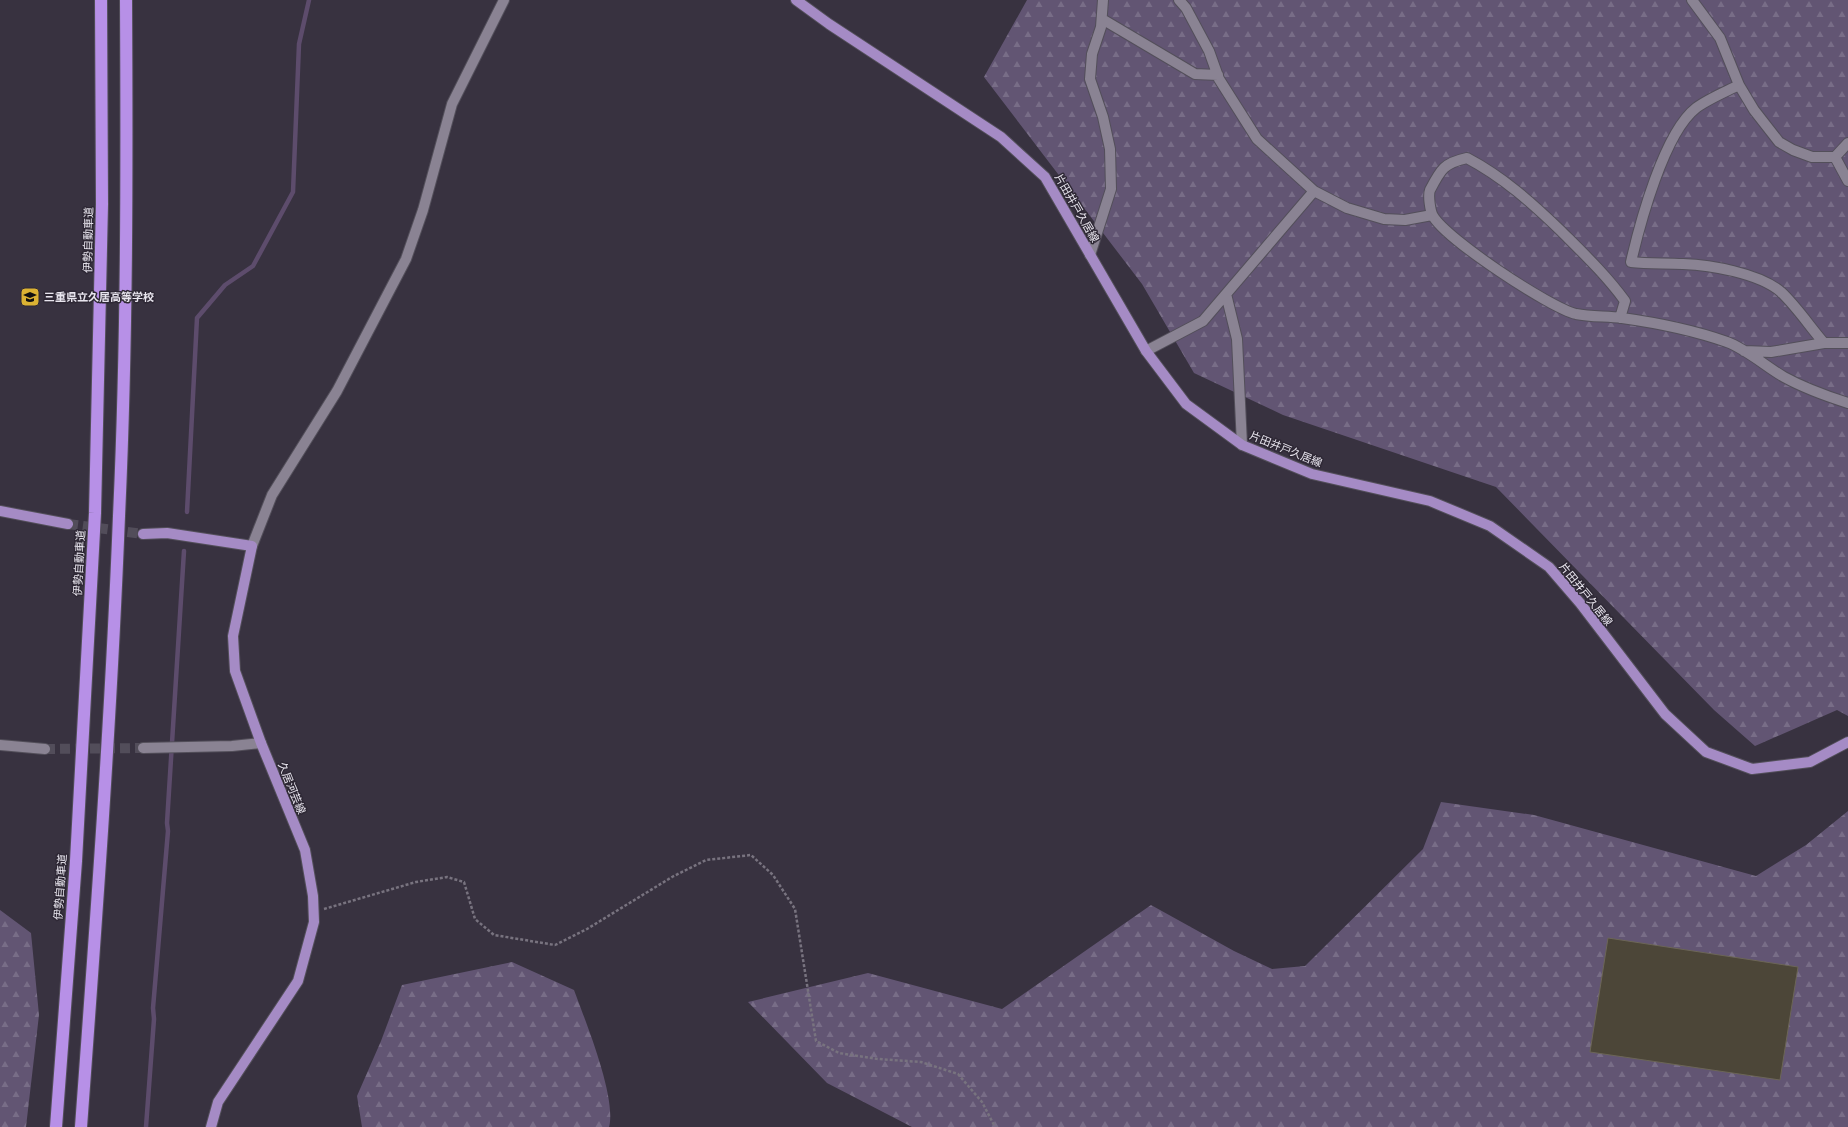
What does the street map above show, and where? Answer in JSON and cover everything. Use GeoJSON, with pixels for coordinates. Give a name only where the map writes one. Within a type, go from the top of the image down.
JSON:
{"type":"FeatureCollection","features":[{"type":"Feature","properties":{"kind":"highway","name":"伊勢自動車道"},"geometry":{"type":"LineString","coordinates":[[56,1127],[76,861],[95,513],[102,204],[101,0]]}},
{"type":"Feature","properties":{"kind":"highway"},"geometry":{"type":"LineString","coordinates":[[81,1127],[101,855],[120,514],[127,206],[126,0]]}},
{"type":"Feature","properties":{"kind":"main road","name":"片田井戸久居線"},"geometry":{"type":"LineString","coordinates":[[796,0],[829,24],[1001,137],[1045,177],[1146,351],[1186,404],[1242,445],[1312,474],[1430,501],[1490,526],[1549,567],[1580,603],[1665,714],[1706,752],[1752,769],[1810,762],[1848,742]]}},
{"type":"Feature","properties":{"kind":"main road"},"geometry":{"type":"LineString","coordinates":[[0,511],[68,524]]}},
{"type":"Feature","properties":{"kind":"main road"},"geometry":{"type":"LineString","coordinates":[[143,534],[167,533],[252,546]]}},
{"type":"Feature","properties":{"kind":"main road","name":"久居河芸線"},"geometry":{"type":"LineString","coordinates":[[211,1127],[218,1102],[298,981],[314,922],[310,872],[305,850],[261,743],[235,671],[233,636],[252,546]]}},
{"type":"Feature","properties":{"kind":"street"},"geometry":{"type":"LineString","coordinates":[[252,546],[272,495],[337,391],[406,259],[423,210],[452,104],[504,0]]}},
{"type":"Feature","properties":{"kind":"street"},"geometry":{"type":"LineString","coordinates":[[1090,255],[1111,189],[1110,150],[1103,117],[1090,79],[1092,54],[1101,27],[1103,0]]}},
{"type":"Feature","properties":{"kind":"street"},"geometry":{"type":"LineString","coordinates":[[1179,0],[1186,8],[1209,51],[1218,75],[1257,139],[1314,191],[1347,208],[1384,219],[1405,220],[1432,215]]}},
{"type":"Feature","properties":{"kind":"street"},"geometry":{"type":"LineString","coordinates":[[1692,0],[1720,38],[1739,85],[1754,110],[1780,142],[1793,150],[1812,157],[1835,157],[1848,143]]}},
{"type":"Feature","properties":{"kind":"street"},"geometry":{"type":"LineString","coordinates":[[1102,19],[1195,74],[1218,75]]}},
{"type":"Feature","properties":{"kind":"street"},"geometry":{"type":"LineString","coordinates":[[1739,85],[1695,108],[1673,136],[1642,216],[1631,262],[1650,264],[1695,264],[1738,273],[1763,282],[1780,292],[1824,343]]}},
{"type":"Feature","properties":{"kind":"street"},"geometry":{"type":"LineString","coordinates":[[1835,157],[1848,181]]}},
{"type":"Feature","properties":{"kind":"street"},"geometry":{"type":"LineString","coordinates":[[1620,318],[1625,301],[1604,273],[1528,200],[1509,184],[1479,164],[1466,158],[1451,162],[1439,173],[1429,193],[1432,215],[1447,233],[1464,247],[1544,299],[1576,314],[1620,318],[1689,330],[1729,343],[1798,384],[1821,395],[1848,403]]}},
{"type":"Feature","properties":{"kind":"street"},"geometry":{"type":"LineString","coordinates":[[1146,351],[1203,321],[1314,191]]}},
{"type":"Feature","properties":{"kind":"street"},"geometry":{"type":"LineString","coordinates":[[1226,294],[1237,339],[1242,445]]}},
{"type":"Feature","properties":{"kind":"street"},"geometry":{"type":"LineString","coordinates":[[1744,351],[1771,352],[1824,343],[1848,343]]}},
{"type":"Feature","properties":{"kind":"street"},"geometry":{"type":"LineString","coordinates":[[143,748],[232,746],[261,743]]}},
{"type":"Feature","properties":{"kind":"street"},"geometry":{"type":"LineString","coordinates":[[0,745],[45,748]]}},
{"type":"Feature","properties":{"kind":"path"},"geometry":{"type":"LineString","coordinates":[[314,912],[416,882],[447,877],[464,882],[476,920],[494,935],[555,946],[587,929],[672,877],[706,860],[751,855],[773,875],[795,909],[816,1041],[839,1053],[878,1059],[921,1062],[958,1074],[982,1102],[995,1127]]}},
{"type":"Feature","properties":{"kind":"green space"},"geometry":{"type":"Polygon","coordinates":[[[1027,0],[1848,0],[1848,716],[1837,710],[1755,746],[1714,710],[1496,487],[1283,415],[1194,373],[1142,284],[984,77],[1027,0]]]}},
{"type":"Feature","properties":{"kind":"green space"},"geometry":{"type":"Polygon","coordinates":[[[1441,802],[1534,815],[1756,876],[1806,845],[1848,811],[1848,1127],[912,1127],[827,1083],[748,1002],[868,973],[1002,1009],[1151,905],[1234,951],[1272,969],[1305,966],[1423,849],[1441,802]]]}},
{"type":"Feature","properties":{"kind":"green space"},"geometry":{"type":"Polygon","coordinates":[[[0,910],[31,933],[39,1015],[26,1127],[0,1127],[0,910]]]}},
{"type":"Feature","properties":{"kind":"green space"},"geometry":{"type":"Polygon","coordinates":[[[512,962],[574,990],[599,1059],[608,1098],[610,1114],[609,1127],[362,1127],[357,1096],[381,1041],[402,985],[512,962]]]}},
{"type":"Feature","properties":{"kind":"building"},"geometry":{"type":"Polygon","coordinates":[[[1608,938],[1798,967],[1780,1080],[1590,1052],[1608,938]]]}},
{"type":"Feature","properties":{"kind":"waterway"},"geometry":{"type":"LineString","coordinates":[[187,512],[197,318],[225,285],[253,266],[293,192],[299,44],[309,0]]}},
{"type":"Feature","properties":{"kind":"waterway"},"geometry":{"type":"LineString","coordinates":[[146,1127],[154,1019],[153,1008],[168,831],[167,823],[184,551]]}},
{"type":"Feature","properties":{"kind":"tunnel"},"geometry":{"type":"LineString","coordinates":[[68,524],[143,534]]}},
{"type":"Feature","properties":{"kind":"tunnel"},"geometry":{"type":"LineString","coordinates":[[45,749],[143,748]]}},
{"type":"Feature","properties":{"kind":"place","name":"三重県立久居高等学校"},"geometry":{"type":"Point","coordinates":[30,297]}}]}
